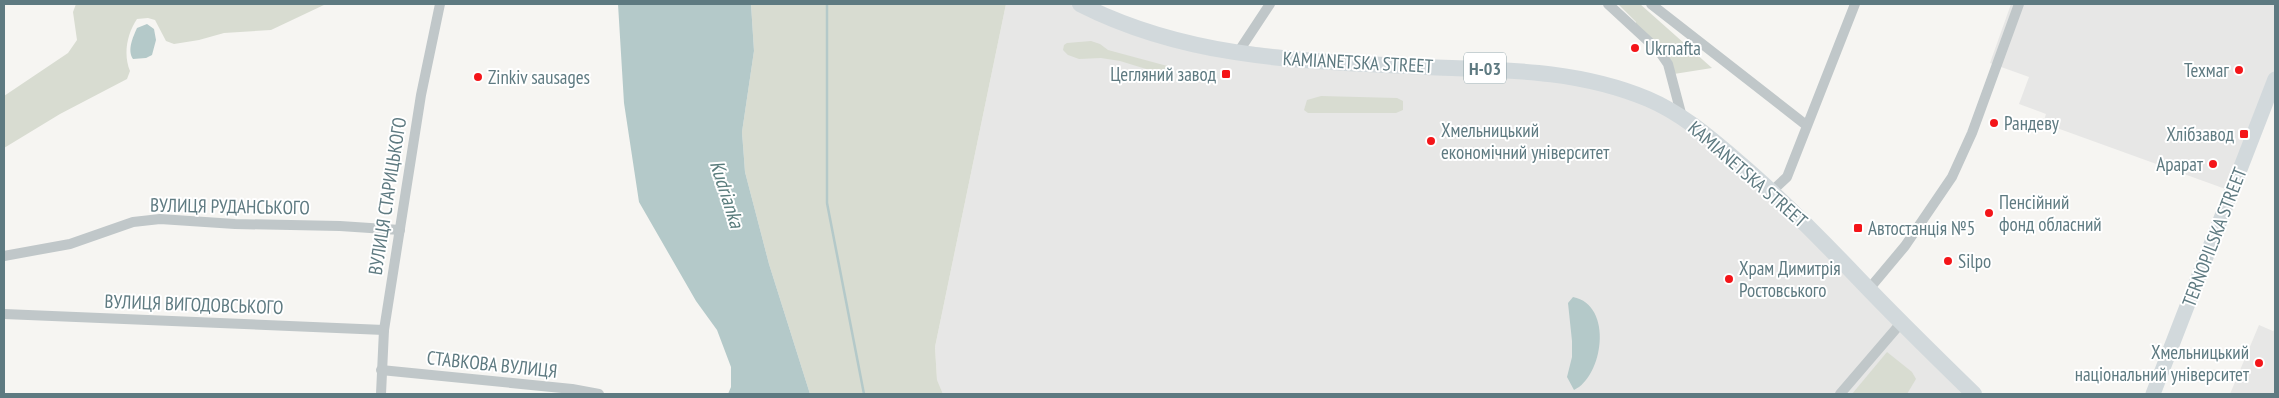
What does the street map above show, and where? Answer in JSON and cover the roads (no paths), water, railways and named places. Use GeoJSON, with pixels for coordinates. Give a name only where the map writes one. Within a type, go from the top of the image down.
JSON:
{"type":"FeatureCollection","features":[{"type":"Feature","properties":{"kind":"main road","name":"KAMIANETSKA STREET"},"geometry":{"type":"LineString","coordinates":[[1080,4],[1138,29],[1181,42],[1238,54],[1425,67],[1502,69],[1588,79],[1650,100],[1682,117],[1716,143],[1772,191],[1901,323],[1974,394]]}},
{"type":"Feature","properties":{"kind":"main road","name":"TERNOPILSKA STREET"},"geometry":{"type":"LineString","coordinates":[[2153,394],[2275,79]]}},
{"type":"Feature","properties":{"kind":"street","name":"ВУЛИЦЯ СТАРИЦЬКОГО"},"geometry":{"type":"LineString","coordinates":[[381,394],[384,330],[421,95],[440,4]]}},
{"type":"Feature","properties":{"kind":"street"},"geometry":{"type":"LineString","coordinates":[[1238,54],[1270,4]]}},
{"type":"Feature","properties":{"kind":"street"},"geometry":{"type":"LineString","coordinates":[[1608,4],[1654,46],[1668,64],[1682,117]]}},
{"type":"Feature","properties":{"kind":"street"},"geometry":{"type":"LineString","coordinates":[[1651,4],[1806,125]]}},
{"type":"Feature","properties":{"kind":"street"},"geometry":{"type":"LineString","coordinates":[[1772,191],[1787,177],[1855,4]]}},
{"type":"Feature","properties":{"kind":"street"},"geometry":{"type":"LineString","coordinates":[[1868,289],[1905,246],[1952,177],[1980,110],[2019,4]]}},
{"type":"Feature","properties":{"kind":"street","name":"ВУЛИЦЯ РУДАНСЬКОГО"},"geometry":{"type":"LineString","coordinates":[[4,256],[70,244],[133,222],[160,219],[235,224],[340,226],[400,230]]}},
{"type":"Feature","properties":{"kind":"street","name":"ВУЛИЦЯ ВИГОДОВСЬКОГО"},"geometry":{"type":"LineString","coordinates":[[4,314],[384,330]]}},
{"type":"Feature","properties":{"kind":"street"},"geometry":{"type":"LineString","coordinates":[[1840,394],[1901,323]]}},
{"type":"Feature","properties":{"kind":"street","name":"СТАВКОВА ВУЛИЦЯ"},"geometry":{"type":"LineString","coordinates":[[381,370],[511,389],[572,389],[599,394]]}},
{"type":"Feature","properties":{"kind":"water","name":"Kudrianka"},"geometry":{"type":"Polygon","coordinates":[[[618,4],[751,4],[754,51],[742,132],[745,172],[769,264],[810,394],[728,394],[731,387],[731,367],[717,330],[696,301],[639,202],[624,103],[618,4]]]}},
{"type":"Feature","properties":{"kind":"water"},"geometry":{"type":"Polygon","coordinates":[[[147,24],[154,29],[156,40],[152,55],[146,58],[133,59],[131,44],[134,35],[137,28],[147,24]]]}},
{"type":"Feature","properties":{"kind":"water"},"geometry":{"type":"Polygon","coordinates":[[[1573,297],[1586,303],[1595,313],[1599,327],[1600,342],[1592,371],[1584,383],[1574,390],[1567,377],[1572,357],[1568,303],[1573,297]]]}},
{"type":"Feature","properties":{"kind":"waterway"},"geometry":{"type":"LineString","coordinates":[[827,4],[827,203],[864,394]]}},
{"type":"Feature","properties":{"kind":"place","name":"Ukrnafta"},"geometry":{"type":"Point","coordinates":[1635,48]}},
{"type":"Feature","properties":{"kind":"place","name":"Техмаг"},"geometry":{"type":"Point","coordinates":[2239,70]}},
{"type":"Feature","properties":{"kind":"place","name":"Цегляний завод"},"geometry":{"type":"Point","coordinates":[1226,74]}},
{"type":"Feature","properties":{"kind":"place","name":"Zinkiv sausages"},"geometry":{"type":"Point","coordinates":[478,77]}},
{"type":"Feature","properties":{"kind":"place","name":"Рандеву"},"geometry":{"type":"Point","coordinates":[1994,123]}},
{"type":"Feature","properties":{"kind":"place","name":"Хлібзавод"},"geometry":{"type":"Point","coordinates":[2244,134]}},
{"type":"Feature","properties":{"kind":"place","name":"Хмельницький економічний університет"},"geometry":{"type":"Point","coordinates":[1431,141]}},
{"type":"Feature","properties":{"kind":"place","name":"Арарат"},"geometry":{"type":"Point","coordinates":[2213,164]}},
{"type":"Feature","properties":{"kind":"place","name":"Пенсійний фонд обласний"},"geometry":{"type":"Point","coordinates":[1989,213]}},
{"type":"Feature","properties":{"kind":"place","name":"Автостанція №5"},"geometry":{"type":"Point","coordinates":[1858,228]}},
{"type":"Feature","properties":{"kind":"place","name":"Silpo"},"geometry":{"type":"Point","coordinates":[1948,261]}},
{"type":"Feature","properties":{"kind":"place","name":"Храм Димитрія Ростовського"},"geometry":{"type":"Point","coordinates":[1729,279]}},
{"type":"Feature","properties":{"kind":"place","name":"Хмельницький національний університет"},"geometry":{"type":"Point","coordinates":[2259,363]}}]}
